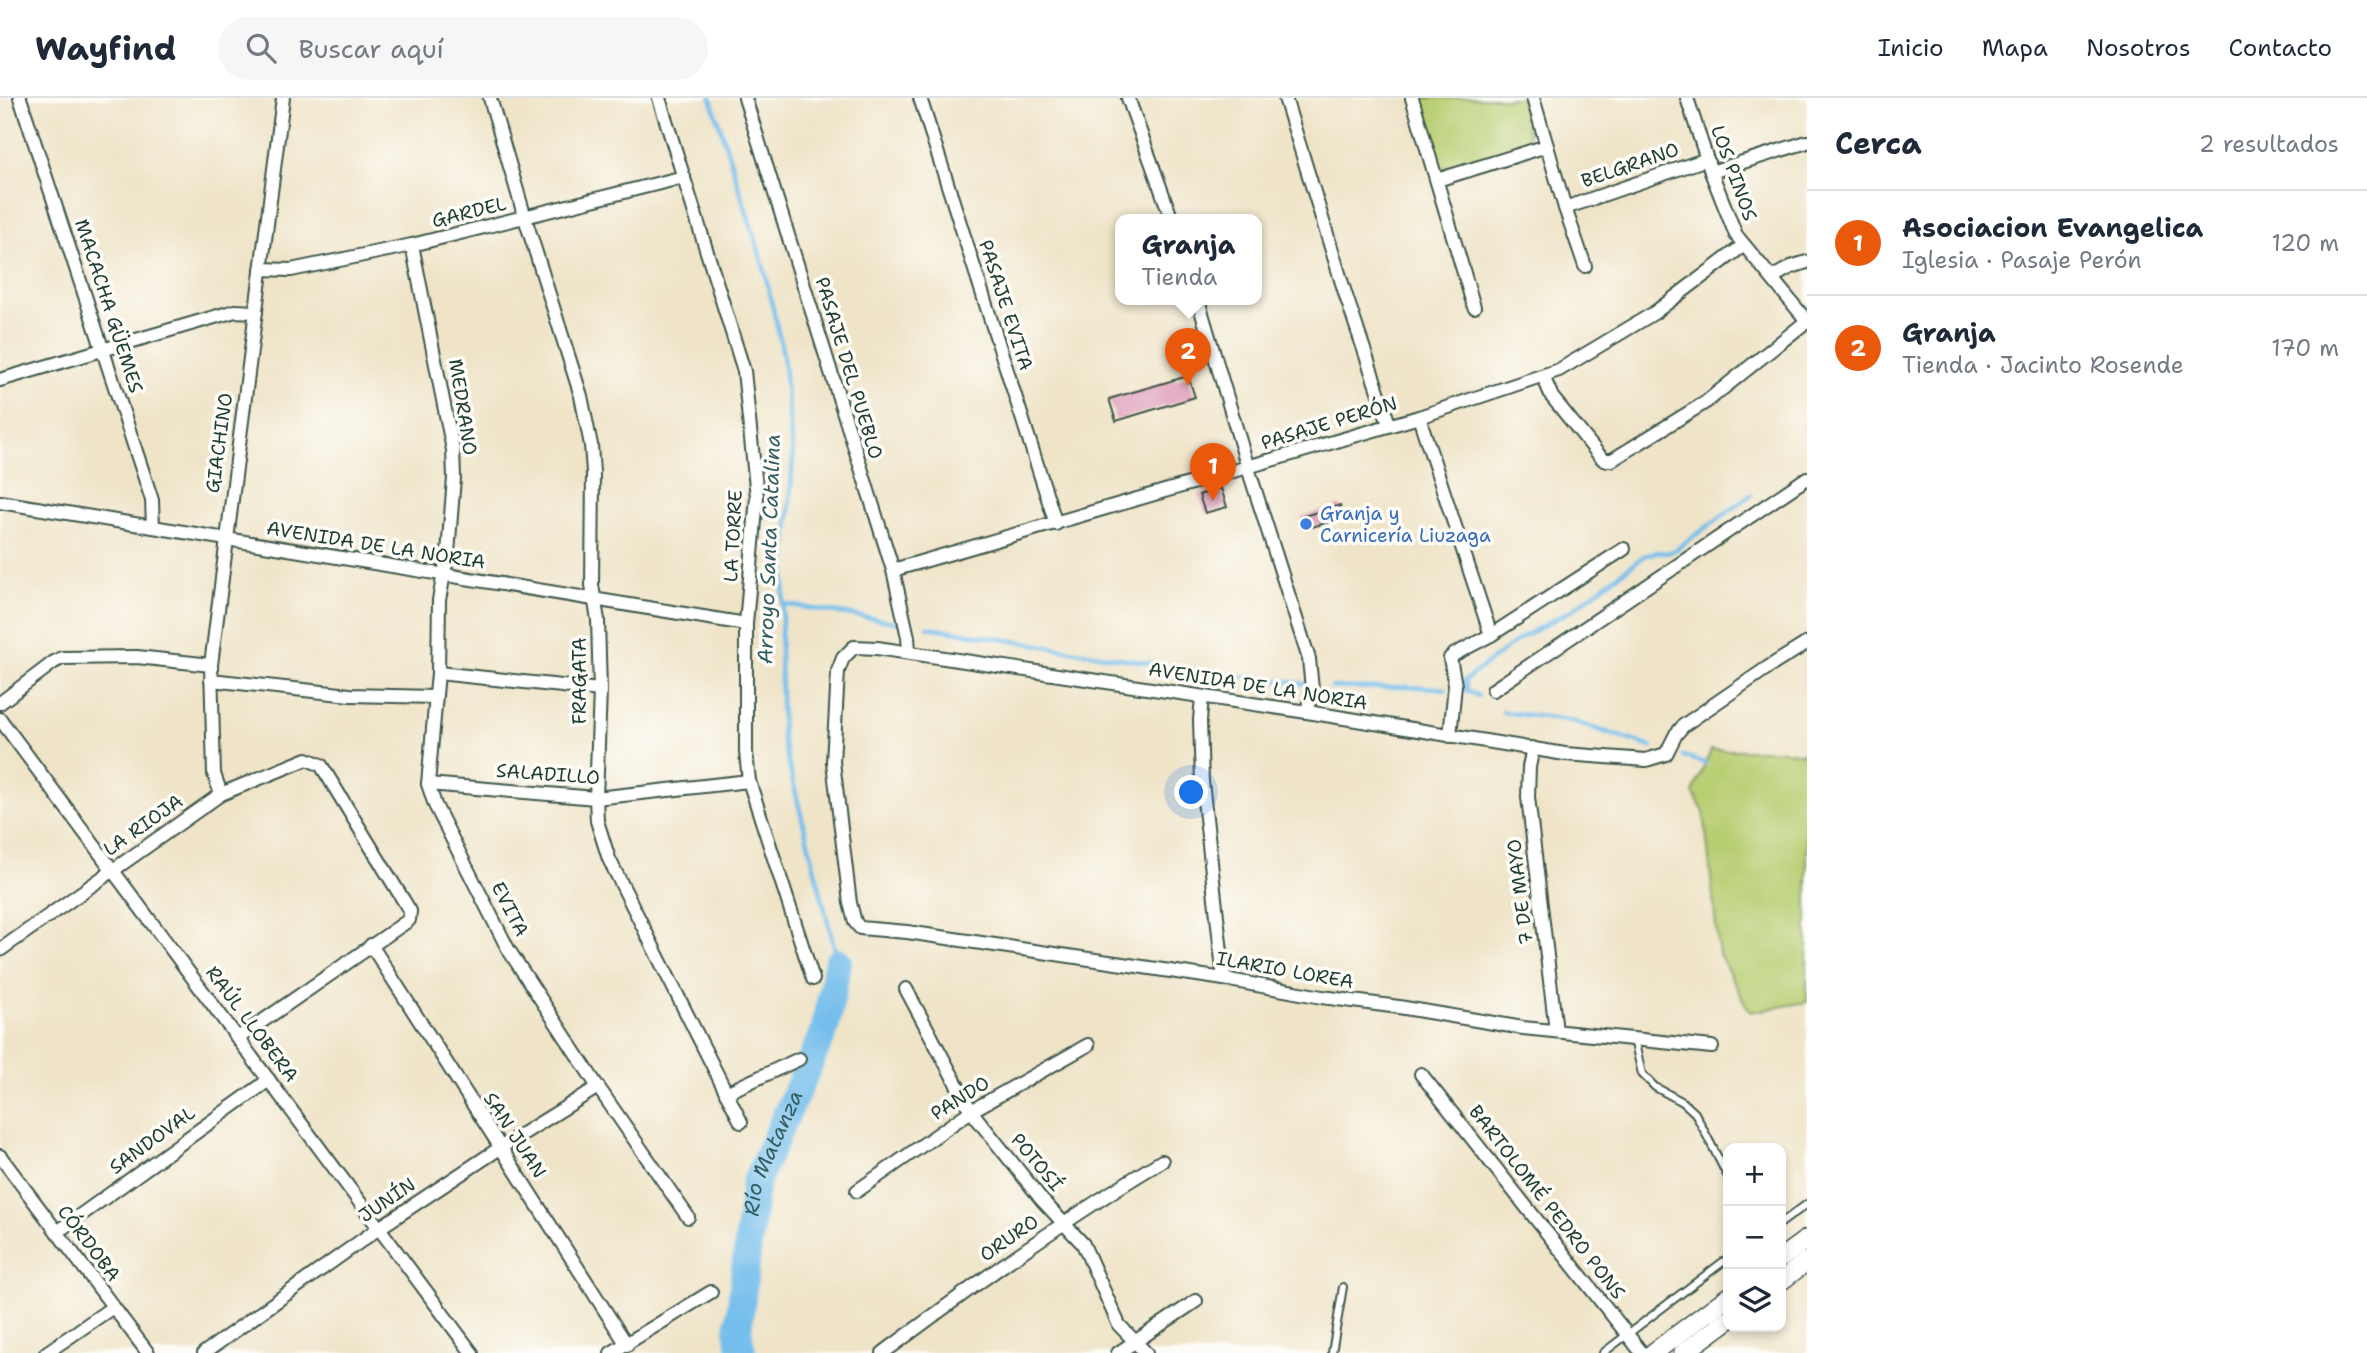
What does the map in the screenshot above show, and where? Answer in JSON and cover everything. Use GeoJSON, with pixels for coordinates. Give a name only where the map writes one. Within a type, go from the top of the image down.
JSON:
{"type":"FeatureCollection","features":[{"type":"Feature","properties":{"kind":"main road"},"geometry":{"type":"LineString","coordinates":[[1786,1254],[1807,1239]]}},
{"type":"Feature","properties":{"kind":"main road"},"geometry":{"type":"LineString","coordinates":[[1786,1276],[1807,1261]]}},
{"type":"Feature","properties":{"kind":"main road"},"geometry":{"type":"LineString","coordinates":[[1653,1353],[1723,1301]]}},
{"type":"Feature","properties":{"kind":"main road"},"geometry":{"type":"LineString","coordinates":[[1684,1353],[1723,1324]]}},
{"type":"Feature","properties":{"kind":"street","name":"MACACHA GÜEMES"},"geometry":{"type":"LineString","coordinates":[[20,98],[152,500],[153,527]]}},
{"type":"Feature","properties":{"kind":"street","name":"GIACHINO"},"geometry":{"type":"LineString","coordinates":[[222,794],[214,774],[211,665],[283,98]]}},
{"type":"Feature","properties":{"kind":"street","name":"FRAGATA"},"geometry":{"type":"LineString","coordinates":[[490,98],[581,396],[591,445],[592,585],[598,620],[600,690],[597,821],[610,859],[741,1122]]}},
{"type":"Feature","properties":{"kind":"street","name":"LA TORRE"},"geometry":{"type":"LineString","coordinates":[[659,98],[744,371],[757,498],[746,624],[746,752],[749,781],[813,979]]}},
{"type":"Feature","properties":{"kind":"street","name":"PASAJE DEL PUEBLO"},"geometry":{"type":"LineString","coordinates":[[744,98],[893,570],[909,651]]}},
{"type":"Feature","properties":{"kind":"street","name":"PASAJE EVITA"},"geometry":{"type":"LineString","coordinates":[[920,98],[1056,524]]}},
{"type":"Feature","properties":{"kind":"street"},"geometry":{"type":"LineString","coordinates":[[1128,98],[1170,214]]}},
{"type":"Feature","properties":{"kind":"street"},"geometry":{"type":"LineString","coordinates":[[1285,98],[1389,424]]}},
{"type":"Feature","properties":{"kind":"street"},"geometry":{"type":"LineString","coordinates":[[1412,98],[1474,307]]}},
{"type":"Feature","properties":{"kind":"street"},"geometry":{"type":"LineString","coordinates":[[1533,98],[1585,266]]}},
{"type":"Feature","properties":{"kind":"street","name":"LOS PINOS"},"geometry":{"type":"LineString","coordinates":[[1687,98],[1731,225],[1744,245],[1807,321]]}},
{"type":"Feature","properties":{"kind":"street"},"geometry":{"type":"LineString","coordinates":[[1711,172],[1807,142]]}},
{"type":"Feature","properties":{"kind":"street"},"geometry":{"type":"LineString","coordinates":[[1437,180],[1547,146]]}},
{"type":"Feature","properties":{"kind":"street","name":"BELGRANO"},"geometry":{"type":"LineString","coordinates":[[1565,208],[1707,159]]}},
{"type":"Feature","properties":{"kind":"street","name":"GARDEL"},"geometry":{"type":"LineString","coordinates":[[261,269],[291,270],[412,245],[684,177]]}},
{"type":"Feature","properties":{"kind":"street","name":"MEDRANO"},"geometry":{"type":"LineString","coordinates":[[412,245],[453,450],[454,478],[448,553],[443,576]]}},
{"type":"Feature","properties":{"kind":"street","name":"PASAJE PERÓN"},"geometry":{"type":"LineString","coordinates":[[893,570],[1419,417],[1543,376],[1572,363],[1654,313],[1744,245]]}},
{"type":"Feature","properties":{"kind":"street"},"geometry":{"type":"LineString","coordinates":[[1773,278],[1791,267],[1807,262]]}},
{"type":"Feature","properties":{"kind":"street"},"geometry":{"type":"LineString","coordinates":[[1199,305],[1309,659],[1312,689],[1307,712]]}},
{"type":"Feature","properties":{"kind":"street"},"geometry":{"type":"LineString","coordinates":[[0,380],[234,312],[256,312]]}},
{"type":"Feature","properties":{"kind":"street"},"geometry":{"type":"LineString","coordinates":[[1543,376],[1552,397],[1604,460],[1612,460],[1706,402],[1807,321]]}},
{"type":"Feature","properties":{"kind":"street"},"geometry":{"type":"LineString","coordinates":[[1419,417],[1491,635]]}},
{"type":"Feature","properties":{"kind":"street"},"geometry":{"type":"LineString","coordinates":[[1493,690],[1807,478]]}},
{"type":"Feature","properties":{"kind":"street","name":"AVENIDA DE LA NORIA"},"geometry":{"type":"LineString","coordinates":[[0,502],[746,624]]}},
{"type":"Feature","properties":{"kind":"street"},"geometry":{"type":"LineString","coordinates":[[1450,736],[1455,685],[1450,658],[1491,635],[1624,549]]}},
{"type":"Feature","properties":{"kind":"street","name":"EVITA"},"geometry":{"type":"LineString","coordinates":[[443,576],[439,600],[438,673],[428,784],[435,806],[508,949],[598,1087],[688,1217]]}},
{"type":"Feature","properties":{"kind":"street","name":"AVENIDA DE LA NORIA"},"geometry":{"type":"LineString","coordinates":[[855,922],[841,836],[833,762],[838,671],[843,659],[854,647],[909,651],[1565,754],[1630,760],[1656,758],[1666,754],[1684,725],[1807,643]]}},
{"type":"Feature","properties":{"kind":"street"},"geometry":{"type":"LineString","coordinates":[[0,703],[62,658],[137,657],[211,665]]}},
{"type":"Feature","properties":{"kind":"street"},"geometry":{"type":"LineString","coordinates":[[438,673],[600,690]]}},
{"type":"Feature","properties":{"kind":"street"},"geometry":{"type":"LineString","coordinates":[[211,680],[349,695],[435,697]]}},
{"type":"Feature","properties":{"kind":"street"},"geometry":{"type":"LineString","coordinates":[[1202,698],[1202,782],[1224,979]]}},
{"type":"Feature","properties":{"kind":"street","name":"RAÚL LLOBERA"},"geometry":{"type":"LineString","coordinates":[[0,719],[472,1353]]}},
{"type":"Feature","properties":{"kind":"street","name":"7 DE MAYO"},"geometry":{"type":"LineString","coordinates":[[1533,748],[1528,797],[1556,1031]]}},
{"type":"Feature","properties":{"kind":"street","name":"LA RIOJA"},"geometry":{"type":"LineString","coordinates":[[0,950],[222,794],[307,759],[321,765],[410,911],[409,920],[371,945]]}},
{"type":"Feature","properties":{"kind":"street","name":"SALADILLO"},"geometry":{"type":"LineString","coordinates":[[428,784],[596,798],[749,781]]}},
{"type":"Feature","properties":{"kind":"street","name":"ILARIO LOREA"},"geometry":{"type":"LineString","coordinates":[[855,922],[860,928],[869,930],[907,932],[1224,979],[1322,998],[1556,1031],[1712,1047]]}},
{"type":"Feature","properties":{"kind":"street"},"geometry":{"type":"LineString","coordinates":[[238,1038],[371,945]]}},
{"type":"Feature","properties":{"kind":"street","name":"SAN JUAN"},"geometry":{"type":"LineString","coordinates":[[371,945],[627,1345]]}},
{"type":"Feature","properties":{"kind":"street","name":"POTOSÍ"},"geometry":{"type":"LineString","coordinates":[[906,989],[971,1111],[1083,1244],[1119,1325],[1146,1353]]}},
{"type":"Feature","properties":{"kind":"street","name":"PANDO"},"geometry":{"type":"LineString","coordinates":[[857,1191],[971,1111],[1088,1045]]}},
{"type":"Feature","properties":{"kind":"street"},"geometry":{"type":"LineString","coordinates":[[726,1093],[799,1059]]}},
{"type":"Feature","properties":{"kind":"street","name":"BARTOLOMÉ PEDRO PONS"},"geometry":{"type":"LineString","coordinates":[[1421,1074],[1642,1353]]}},
{"type":"Feature","properties":{"kind":"street","name":"SANDOVAL"},"geometry":{"type":"LineString","coordinates":[[57,1232],[269,1080]]}},
{"type":"Feature","properties":{"kind":"street","name":"JUNÍN"},"geometry":{"type":"LineString","coordinates":[[204,1353],[379,1228],[598,1087]]}},
{"type":"Feature","properties":{"kind":"street","name":"CÓRDOBA"},"geometry":{"type":"LineString","coordinates":[[0,1156],[148,1353]]}},
{"type":"Feature","properties":{"kind":"street","name":"ORURO"},"geometry":{"type":"LineString","coordinates":[[883,1353],[1064,1223],[1162,1161]]}},
{"type":"Feature","properties":{"kind":"street"},"geometry":{"type":"LineString","coordinates":[[611,1353],[711,1292]]}},
{"type":"Feature","properties":{"kind":"street"},"geometry":{"type":"LineString","coordinates":[[1118,1353],[1196,1301]]}},
{"type":"Feature","properties":{"kind":"street"},"geometry":{"type":"LineString","coordinates":[[46,1353],[113,1307]]}},
{"type":"Feature","properties":{"kind":"lane"},"geometry":{"type":"LineString","coordinates":[[1634,1039],[1642,1074],[1655,1087],[1683,1102],[1695,1113],[1723,1167]]}},
{"type":"Feature","properties":{"kind":"lane"},"geometry":{"type":"LineString","coordinates":[[1786,1219],[1807,1204]]}},
{"type":"Feature","properties":{"kind":"lane"},"geometry":{"type":"LineString","coordinates":[[1603,1353],[1723,1262]]}},
{"type":"Feature","properties":{"kind":"lane"},"geometry":{"type":"LineString","coordinates":[[1332,1353],[1343,1287]]}},
{"type":"Feature","properties":{"kind":"green space"},"geometry":{"type":"Polygon","coordinates":[[[1417,98],[1520,98],[1531,145],[1440,169],[1417,98]]]}},
{"type":"Feature","properties":{"kind":"green space"},"geometry":{"type":"Polygon","coordinates":[[[1711,750],[1773,750],[1807,754],[1807,1002],[1750,1012],[1719,954],[1704,812],[1693,793],[1711,750]]]}},
{"type":"Feature","properties":{"kind":"building"},"geometry":{"type":"Polygon","coordinates":[[[1188,376],[1195,397],[1116,421],[1109,399],[1188,376]]]}},
{"type":"Feature","properties":{"kind":"building"},"geometry":{"type":"Polygon","coordinates":[[[1221,488],[1227,507],[1205,513],[1199,495],[1221,488]]]}},
{"type":"Feature","properties":{"kind":"building"},"geometry":{"type":"Polygon","coordinates":[[[1340,505],[1343,518],[1305,529],[1301,517],[1340,505]]]}},
{"type":"Feature","properties":{"kind":"waterway","name":"Arroyo Santa Catalina"},"geometry":{"type":"LineString","coordinates":[[711,98],[764,268],[783,354],[793,457],[780,650],[782,738],[838,962]]}},
{"type":"Feature","properties":{"kind":"waterway"},"geometry":{"type":"LineString","coordinates":[[1461,689],[1467,690],[1464,681],[1519,639],[1570,611],[1644,556],[1675,550],[1751,495]]}},
{"type":"Feature","properties":{"kind":"waterway"},"geometry":{"type":"LineString","coordinates":[[783,604],[901,623]]}},
{"type":"Feature","properties":{"kind":"waterway"},"geometry":{"type":"LineString","coordinates":[[928,627],[1199,671],[1306,684]]}},
{"type":"Feature","properties":{"kind":"waterway"},"geometry":{"type":"LineString","coordinates":[[1332,687],[1446,689]]}},
{"type":"Feature","properties":{"kind":"waterway"},"geometry":{"type":"LineString","coordinates":[[1467,690],[1478,696]]}},
{"type":"Feature","properties":{"kind":"waterway"},"geometry":{"type":"LineString","coordinates":[[1503,712],[1568,720],[1652,747]]}},
{"type":"Feature","properties":{"kind":"waterway"},"geometry":{"type":"LineString","coordinates":[[1683,756],[1705,763]]}},
{"type":"Feature","properties":{"kind":"waterway","name":"Río Matanza"},"geometry":{"type":"LineString","coordinates":[[742,1353],[738,1331],[755,1184],[825,1029],[838,962]]}},
{"type":"Feature","properties":{"kind":"place","name":"Granja"},"geometry":{"type":"Point","coordinates":[1188,386]}},
{"type":"Feature","properties":{"kind":"place","name":"Asociacion Evangelica"},"geometry":{"type":"Point","coordinates":[1213,501]}},
{"type":"Feature","properties":{"kind":"place","name":"Granja y Carnicería Liuzaga"},"geometry":{"type":"Point","coordinates":[1306,524]}}]}
